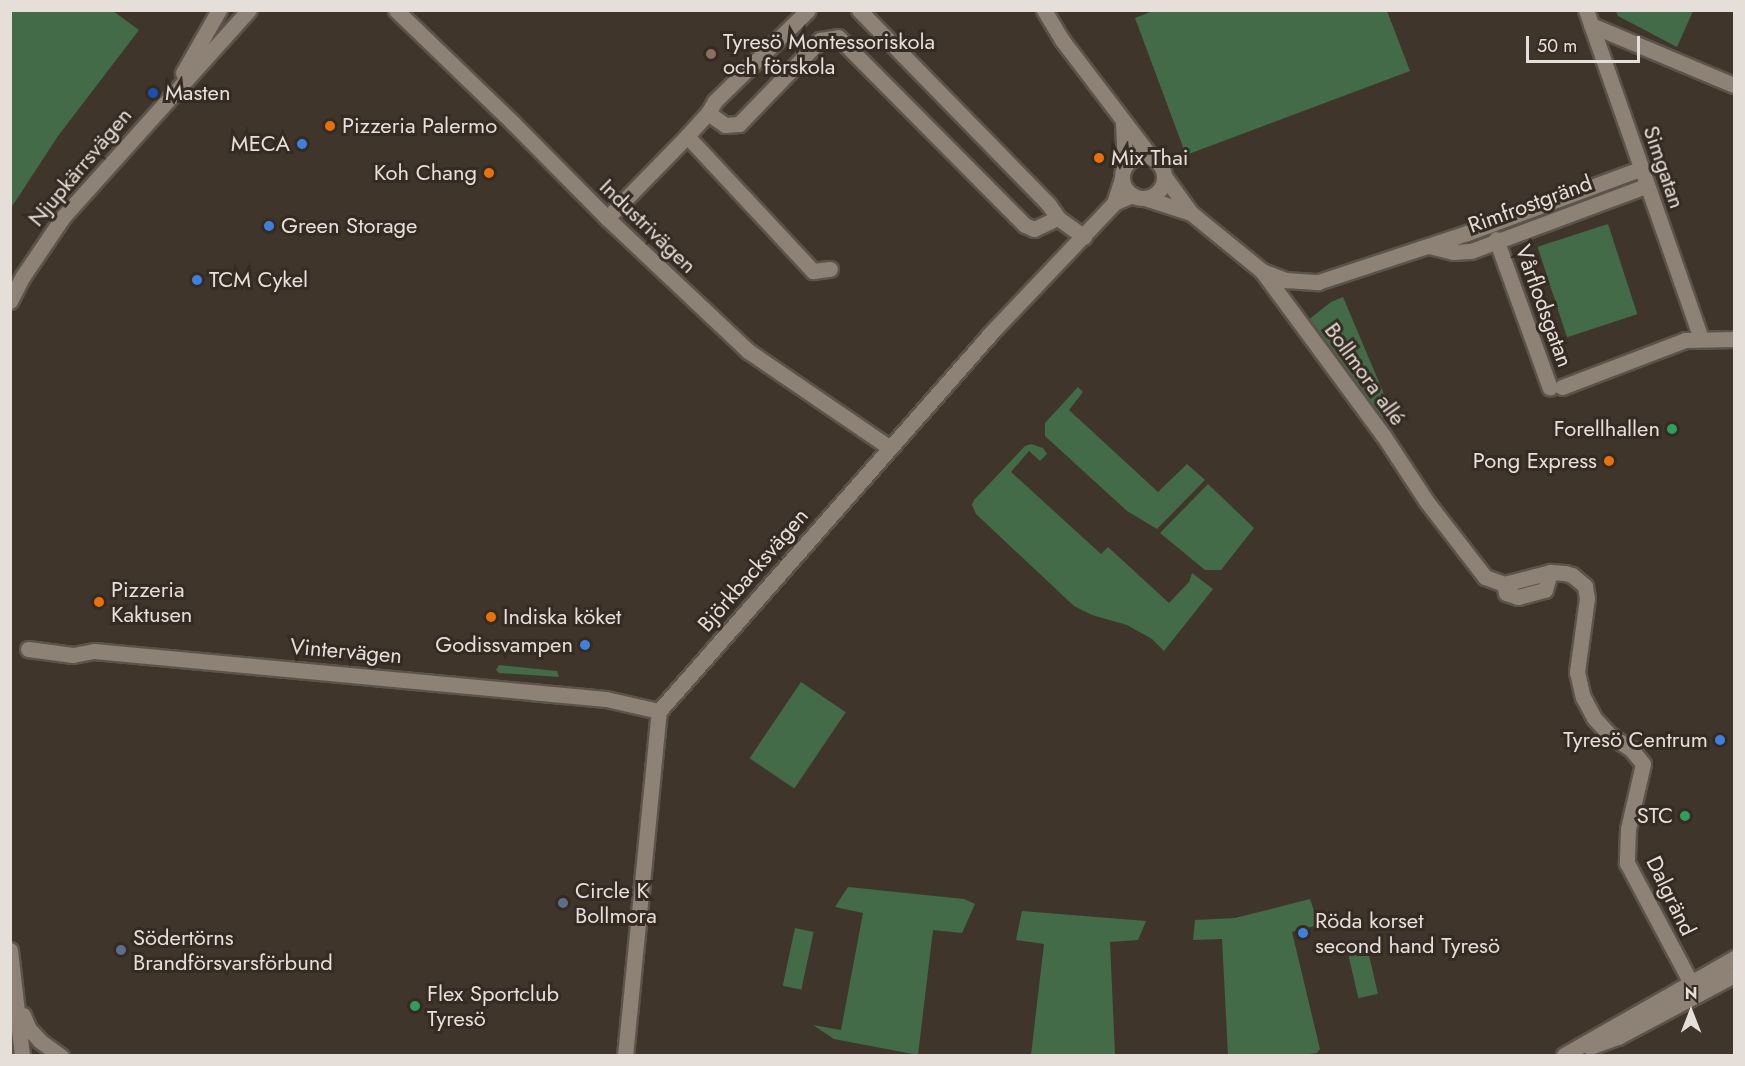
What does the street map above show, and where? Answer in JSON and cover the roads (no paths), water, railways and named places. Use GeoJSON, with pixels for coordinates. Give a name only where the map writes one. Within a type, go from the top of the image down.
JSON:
{"type":"FeatureCollection","features":[{"type":"Feature","properties":{"kind":"street","name":"Njupkärrsvägen"},"geometry":{"type":"LineString","coordinates":[[170,96],[219,10]]}},
{"type":"Feature","properties":{"kind":"street","name":"Njupkärrsvägen"},"geometry":{"type":"LineString","coordinates":[[10,302],[23,276],[63,217],[249,10]]}},
{"type":"Feature","properties":{"kind":"street","name":"Industrivägen"},"geometry":{"type":"LineString","coordinates":[[396,10],[607,218],[748,351],[890,448]]}},
{"type":"Feature","properties":{"kind":"street"},"geometry":{"type":"LineString","coordinates":[[607,218],[687,136],[708,113],[714,101],[808,10]]}},
{"type":"Feature","properties":{"kind":"street"},"geometry":{"type":"LineString","coordinates":[[859,10],[1049,205],[1058,218],[1084,237]]}},
{"type":"Feature","properties":{"kind":"street","name":"Bollmora allé"},"geometry":{"type":"LineString","coordinates":[[1044,10],[1123,123],[1160,165],[1164,176],[1191,213],[1262,271],[1383,435],[1427,502],[1485,577]]}},
{"type":"Feature","properties":{"kind":"street"},"geometry":{"type":"LineString","coordinates":[[1589,18],[1734,85]]}},
{"type":"Feature","properties":{"kind":"street","name":"Simgatan"},"geometry":{"type":"LineString","coordinates":[[1589,18],[1701,338]]}},
{"type":"Feature","properties":{"kind":"street"},"geometry":{"type":"LineString","coordinates":[[708,113],[725,125],[739,124],[820,40],[838,37],[1025,225],[1034,229],[1058,218]]}},
{"type":"Feature","properties":{"kind":"street"},"geometry":{"type":"LineString","coordinates":[[1123,123],[1123,172],[1138,197],[1158,192],[1164,176]]}},
{"type":"Feature","properties":{"kind":"street"},"geometry":{"type":"LineString","coordinates":[[687,136],[813,271],[830,268]]}},
{"type":"Feature","properties":{"kind":"street"},"geometry":{"type":"LineString","coordinates":[[1123,172],[1140,156],[1152,158]]}},
{"type":"Feature","properties":{"kind":"street","name":"Rimfrostgränd"},"geometry":{"type":"LineString","coordinates":[[1262,271],[1286,280],[1318,282],[1429,246],[1640,169]]}},
{"type":"Feature","properties":{"kind":"street","name":"Björkbacksvägen"},"geometry":{"type":"LineString","coordinates":[[659,711],[988,336],[1114,203],[1123,172]]}},
{"type":"Feature","properties":{"kind":"street","name":"Rimfrostgränd"},"geometry":{"type":"LineString","coordinates":[[1429,246],[1454,252],[1471,251],[1496,239],[1646,186]]}},
{"type":"Feature","properties":{"kind":"street","name":"Bollmora allé"},"geometry":{"type":"LineString","coordinates":[[1138,197],[1191,213]]}},
{"type":"Feature","properties":{"kind":"street","name":"Björkbacksvägen"},"geometry":{"type":"LineString","coordinates":[[1114,203],[1138,197]]}},
{"type":"Feature","properties":{"kind":"street","name":"Vårflodsgatan"},"geometry":{"type":"LineString","coordinates":[[1496,239],[1556,388],[1685,340],[1701,338]]}},
{"type":"Feature","properties":{"kind":"street"},"geometry":{"type":"LineString","coordinates":[[1701,338],[1734,339]]}},
{"type":"Feature","properties":{"kind":"street","name":"Dalgränd"},"geometry":{"type":"LineString","coordinates":[[1485,577],[1504,584],[1550,572],[1572,575],[1585,586],[1587,598],[1577,672],[1583,697],[1594,718],[1610,735],[1631,749],[1643,764],[1628,829],[1628,863],[1695,990]]}},
{"type":"Feature","properties":{"kind":"street","name":"Vintervägen"},"geometry":{"type":"LineString","coordinates":[[28,649],[73,655],[94,651],[606,699],[659,711]]}},
{"type":"Feature","properties":{"kind":"street"},"geometry":{"type":"LineString","coordinates":[[625,1056],[659,711]]}},
{"type":"Feature","properties":{"kind":"street"},"geometry":{"type":"LineString","coordinates":[[10,950],[18,1004],[22,1056]]}},
{"type":"Feature","properties":{"kind":"street"},"geometry":{"type":"LineString","coordinates":[[1734,958],[1695,990],[1618,1037],[1564,1056],[1610,1027],[1695,990],[1734,975]]}},
{"type":"Feature","properties":{"kind":"street"},"geometry":{"type":"LineString","coordinates":[[18,1004],[29,1029],[40,1041],[61,1056]]}},
{"type":"Feature","properties":{"kind":"place","name":"Tyresö Montessoriskola och förskola"},"geometry":{"type":"Point","coordinates":[711,54]}},
{"type":"Feature","properties":{"kind":"place","name":"Masten"},"geometry":{"type":"Point","coordinates":[153,93]}},
{"type":"Feature","properties":{"kind":"place","name":"Pizzeria Palermo"},"geometry":{"type":"Point","coordinates":[330,126]}},
{"type":"Feature","properties":{"kind":"place","name":"MECA"},"geometry":{"type":"Point","coordinates":[302,144]}},
{"type":"Feature","properties":{"kind":"place","name":"Mix Thai"},"geometry":{"type":"Point","coordinates":[1099,158]}},
{"type":"Feature","properties":{"kind":"place","name":"Koh Chang"},"geometry":{"type":"Point","coordinates":[489,173]}},
{"type":"Feature","properties":{"kind":"place","name":"Green Storage"},"geometry":{"type":"Point","coordinates":[269,226]}},
{"type":"Feature","properties":{"kind":"place","name":"TCM Cykel"},"geometry":{"type":"Point","coordinates":[197,280]}},
{"type":"Feature","properties":{"kind":"place","name":"Forellhallen"},"geometry":{"type":"Point","coordinates":[1672,429]}},
{"type":"Feature","properties":{"kind":"place","name":"Pong Express"},"geometry":{"type":"Point","coordinates":[1609,461]}},
{"type":"Feature","properties":{"kind":"place","name":"Pizzeria Kaktusen"},"geometry":{"type":"Point","coordinates":[99,602]}},
{"type":"Feature","properties":{"kind":"place","name":"Indiska köket"},"geometry":{"type":"Point","coordinates":[491,617]}},
{"type":"Feature","properties":{"kind":"place","name":"Godissvampen"},"geometry":{"type":"Point","coordinates":[585,645]}},
{"type":"Feature","properties":{"kind":"place","name":"Tyresö Centrum"},"geometry":{"type":"Point","coordinates":[1720,740]}},
{"type":"Feature","properties":{"kind":"place","name":"STC"},"geometry":{"type":"Point","coordinates":[1685,816]}},
{"type":"Feature","properties":{"kind":"place","name":"Circle K Bollmora"},"geometry":{"type":"Point","coordinates":[563,903]}},
{"type":"Feature","properties":{"kind":"place","name":"Röda korset second hand Tyresö"},"geometry":{"type":"Point","coordinates":[1303,933]}},
{"type":"Feature","properties":{"kind":"place","name":"Södertörns Brandförsvarsförbund"},"geometry":{"type":"Point","coordinates":[121,950]}},
{"type":"Feature","properties":{"kind":"place","name":"Flex Sportclub Tyresö"},"geometry":{"type":"Point","coordinates":[415,1006]}}]}
